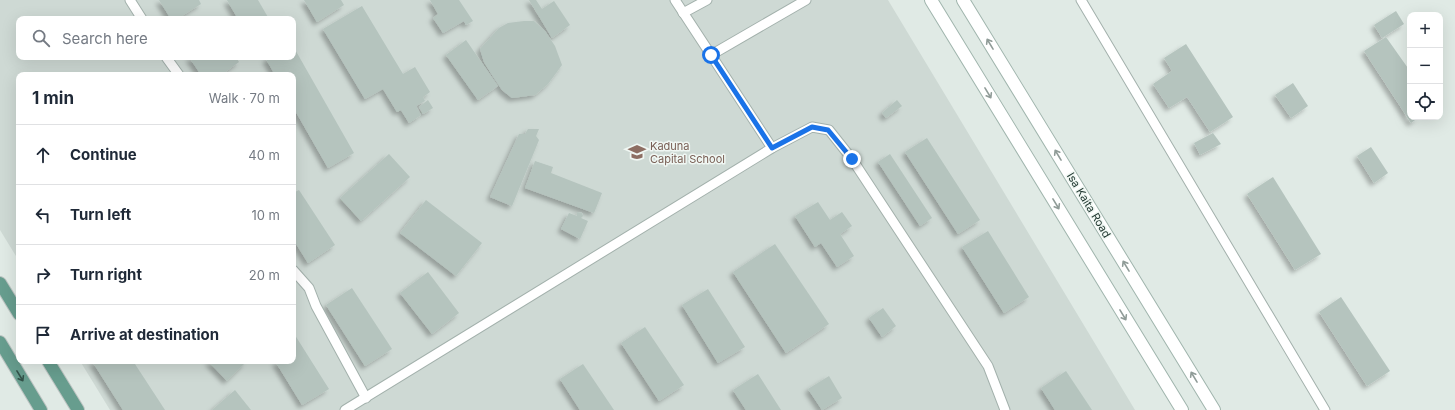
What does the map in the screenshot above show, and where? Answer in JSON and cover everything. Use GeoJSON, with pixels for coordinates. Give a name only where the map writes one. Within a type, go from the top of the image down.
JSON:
{"type":"FeatureCollection","features":[{"type":"Feature","properties":{"kind":"main road"},"geometry":{"type":"LineString","coordinates":[[931,0],[1182,410]]}},
{"type":"Feature","properties":{"kind":"main road","name":"Isa Kaita Road"},"geometry":{"type":"LineString","coordinates":[[963,0],[1214,410]]}},
{"type":"Feature","properties":{"kind":"main road"},"geometry":{"type":"LineString","coordinates":[[0,283],[16,309]]}},
{"type":"Feature","properties":{"kind":"main road"},"geometry":{"type":"LineString","coordinates":[[0,342],[41,410]]}},
{"type":"Feature","properties":{"kind":"main road"},"geometry":{"type":"LineString","coordinates":[[50,364],[78,410]]}},
{"type":"Feature","properties":{"kind":"lane"},"geometry":{"type":"LineString","coordinates":[[130,0],[140,16]]}},
{"type":"Feature","properties":{"kind":"lane"},"geometry":{"type":"LineString","coordinates":[[675,0],[772,148]]}},
{"type":"Feature","properties":{"kind":"lane"},"geometry":{"type":"LineString","coordinates":[[683,13],[707,0]]}},
{"type":"Feature","properties":{"kind":"lane"},"geometry":{"type":"LineString","coordinates":[[711,55],[806,0]]}},
{"type":"Feature","properties":{"kind":"lane"},"geometry":{"type":"LineString","coordinates":[[1081,0],[1325,410]]}},
{"type":"Feature","properties":{"kind":"lane"},"geometry":{"type":"LineString","coordinates":[[168,60],[177,72]]}},
{"type":"Feature","properties":{"kind":"lane"},"geometry":{"type":"LineString","coordinates":[[345,410],[772,148],[812,127],[828,130],[852,159],[988,366],[1005,410]]}},
{"type":"Feature","properties":{"kind":"lane"},"geometry":{"type":"LineString","coordinates":[[296,273],[309,288],[316,306],[366,398]]}},
{"type":"Feature","properties":{"kind":"shaded area","name":"Kaduna Capital School"},"geometry":{"type":"Polygon","coordinates":[[[0,0],[888,0],[1135,410],[110,410],[82,364],[296,364],[296,72],[16,72],[16,256],[0,230],[0,0]]]}},
{"type":"Feature","properties":{"kind":"building"},"geometry":{"type":"Polygon","coordinates":[[[159,0],[199,0],[201,4],[182,16],[169,16],[159,0]]]}},
{"type":"Feature","properties":{"kind":"building"},"geometry":{"type":"Polygon","coordinates":[[[227,0],[258,0],[267,16],[236,16],[227,0]]]}},
{"type":"Feature","properties":{"kind":"building"},"geometry":{"type":"Polygon","coordinates":[[[304,0],[341,0],[344,5],[317,22],[304,0]]]}},
{"type":"Feature","properties":{"kind":"building"},"geometry":{"type":"Polygon","coordinates":[[[430,0],[459,0],[473,21],[466,25],[464,21],[443,33],[433,18],[438,14],[430,0]]]}},
{"type":"Feature","properties":{"kind":"building"},"geometry":{"type":"Polygon","coordinates":[[[529,0],[536,0],[542,9],[554,1],[570,25],[552,38],[529,0]]]}},
{"type":"Feature","properties":{"kind":"building"},"geometry":{"type":"Polygon","coordinates":[[[362,6],[403,74],[415,67],[430,92],[423,97],[425,101],[416,106],[421,115],[409,123],[401,110],[397,112],[383,89],[365,99],[323,29],[362,6]]]}},
{"type":"Feature","properties":{"kind":"building"},"geometry":{"type":"Polygon","coordinates":[[[1396,11],[1404,24],[1382,38],[1374,25],[1396,11]]]}},
{"type":"Feature","properties":{"kind":"building"},"geometry":{"type":"Polygon","coordinates":[[[534,21],[545,31],[555,46],[562,65],[548,84],[535,95],[512,98],[502,90],[492,75],[484,62],[480,49],[499,28],[508,23],[534,21]]]}},
{"type":"Feature","properties":{"kind":"building"},"geometry":{"type":"Polygon","coordinates":[[[1386,37],[1407,67],[1407,117],[1364,51],[1386,37]]]}},
{"type":"Feature","properties":{"kind":"building"},"geometry":{"type":"Polygon","coordinates":[[[466,40],[498,86],[478,100],[446,55],[466,40]]]}},
{"type":"Feature","properties":{"kind":"building"},"geometry":{"type":"Polygon","coordinates":[[[1186,44],[1233,117],[1210,132],[1187,97],[1169,108],[1153,84],[1172,71],[1164,58],[1186,44]]]}},
{"type":"Feature","properties":{"kind":"building"},"geometry":{"type":"Polygon","coordinates":[[[296,51],[354,153],[328,168],[296,112],[296,72],[273,72],[267,60],[296,60],[296,51]]]}},
{"type":"Feature","properties":{"kind":"building"},"geometry":{"type":"Polygon","coordinates":[[[191,60],[238,60],[239,62],[225,72],[199,72],[191,60]]]}},
{"type":"Feature","properties":{"kind":"building"},"geometry":{"type":"Polygon","coordinates":[[[1293,83],[1308,106],[1291,118],[1275,95],[1293,83]]]}},
{"type":"Feature","properties":{"kind":"building"},"geometry":{"type":"Polygon","coordinates":[[[428,100],[433,108],[423,114],[419,107],[428,100]]]}},
{"type":"Feature","properties":{"kind":"building"},"geometry":{"type":"Polygon","coordinates":[[[897,100],[902,106],[886,118],[882,113],[897,100]]]}},
{"type":"Feature","properties":{"kind":"building"},"geometry":{"type":"Polygon","coordinates":[[[528,129],[539,129],[536,136],[539,140],[512,206],[490,197],[519,134],[525,134],[528,129]]]}},
{"type":"Feature","properties":{"kind":"building"},"geometry":{"type":"Polygon","coordinates":[[[1213,133],[1221,144],[1200,155],[1194,143],[1213,133]]]}},
{"type":"Feature","properties":{"kind":"building"},"geometry":{"type":"Polygon","coordinates":[[[927,138],[980,220],[958,234],[905,152],[927,138]]]}},
{"type":"Feature","properties":{"kind":"building"},"geometry":{"type":"Polygon","coordinates":[[[1371,147],[1388,173],[1374,183],[1357,156],[1371,147]]]}},
{"type":"Feature","properties":{"kind":"building"},"geometry":{"type":"Polygon","coordinates":[[[389,154],[410,177],[361,221],[340,198],[389,154]]]}},
{"type":"Feature","properties":{"kind":"building"},"geometry":{"type":"Polygon","coordinates":[[[890,154],[932,218],[920,226],[878,162],[890,154]]]}},
{"type":"Feature","properties":{"kind":"building"},"geometry":{"type":"Polygon","coordinates":[[[535,161],[553,167],[551,173],[602,193],[594,213],[525,188],[535,161]]]}},
{"type":"Feature","properties":{"kind":"building"},"geometry":{"type":"Polygon","coordinates":[[[1273,177],[1321,254],[1295,270],[1247,194],[1273,177]]]}},
{"type":"Feature","properties":{"kind":"building"},"geometry":{"type":"Polygon","coordinates":[[[299,190],[335,245],[308,263],[296,244],[296,192],[299,190]]]}},
{"type":"Feature","properties":{"kind":"building"},"geometry":{"type":"Polygon","coordinates":[[[426,200],[482,243],[456,276],[400,233],[426,200]]]}},
{"type":"Feature","properties":{"kind":"building"},"geometry":{"type":"Polygon","coordinates":[[[818,202],[830,220],[842,212],[852,226],[840,234],[854,256],[837,267],[821,243],[815,247],[795,216],[818,202]]]}},
{"type":"Feature","properties":{"kind":"building"},"geometry":{"type":"Polygon","coordinates":[[[577,212],[582,213],[583,216],[581,218],[588,221],[580,239],[561,229],[569,213],[577,216],[577,212]]]}},
{"type":"Feature","properties":{"kind":"building"},"geometry":{"type":"Polygon","coordinates":[[[988,231],[1029,297],[1004,313],[962,247],[988,231]]]}},
{"type":"Feature","properties":{"kind":"building"},"geometry":{"type":"Polygon","coordinates":[[[775,244],[829,324],[786,353],[733,272],[775,244]]]}},
{"type":"Feature","properties":{"kind":"building"},"geometry":{"type":"Polygon","coordinates":[[[428,272],[459,313],[432,334],[400,293],[428,272]]]}},
{"type":"Feature","properties":{"kind":"building"},"geometry":{"type":"Polygon","coordinates":[[[352,288],[392,349],[365,366],[326,305],[352,288]]]}},
{"type":"Feature","properties":{"kind":"building"},"geometry":{"type":"Polygon","coordinates":[[[708,289],[745,347],[718,363],[682,305],[708,289]]]}},
{"type":"Feature","properties":{"kind":"building"},"geometry":{"type":"Polygon","coordinates":[[[1341,297],[1390,371],[1367,386],[1319,312],[1341,297]]]}},
{"type":"Feature","properties":{"kind":"building"},"geometry":{"type":"Polygon","coordinates":[[[883,308],[896,326],[882,337],[869,318],[883,308]]]}},
{"type":"Feature","properties":{"kind":"building"},"geometry":{"type":"Polygon","coordinates":[[[645,327],[684,385],[659,401],[621,343],[645,327]]]}},
{"type":"Feature","properties":{"kind":"building"},"geometry":{"type":"Polygon","coordinates":[[[296,337],[329,389],[302,405],[277,364],[296,364],[296,337]]]}},
{"type":"Feature","properties":{"kind":"building"},"geometry":{"type":"Polygon","coordinates":[[[94,364],[135,364],[165,410],[123,410],[94,364]]]}},
{"type":"Feature","properties":{"kind":"building"},"geometry":{"type":"Polygon","coordinates":[[[211,364],[244,364],[227,381],[211,364]]]}},
{"type":"Feature","properties":{"kind":"building"},"geometry":{"type":"Polygon","coordinates":[[[583,364],[614,410],[580,410],[560,379],[583,364]]]}},
{"type":"Feature","properties":{"kind":"building"},"geometry":{"type":"Polygon","coordinates":[[[1066,371],[1092,410],[1055,410],[1041,388],[1066,371]]]}},
{"type":"Feature","properties":{"kind":"building"},"geometry":{"type":"Polygon","coordinates":[[[758,374],[781,410],[746,410],[733,390],[758,374]]]}},
{"type":"Feature","properties":{"kind":"building"},"geometry":{"type":"Polygon","coordinates":[[[829,376],[842,398],[822,410],[808,389],[829,376]]]}},
{"type":"Feature","properties":{"kind":"building"},"geometry":{"type":"Polygon","coordinates":[[[235,390],[251,410],[212,410],[235,390]]]}},
{"type":"Feature","properties":{"kind":"place","name":"Kaduna Capital School"},"geometry":{"type":"Point","coordinates":[637,152]}},
{"type":"Feature","properties":{"kind":"route"},"geometry":{"type":"LineString","coordinates":[[711,55],[772,148],[812,127],[828,130],[852,159]]}}]}
